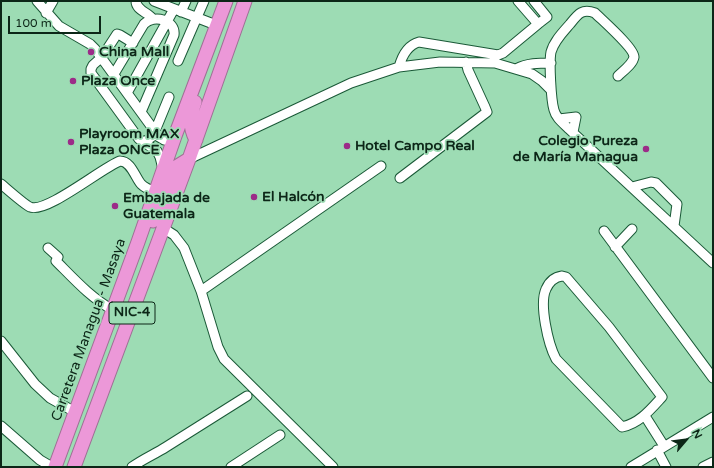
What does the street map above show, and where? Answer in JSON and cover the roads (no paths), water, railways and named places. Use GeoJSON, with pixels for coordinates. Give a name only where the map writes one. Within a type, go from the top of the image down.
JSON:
{"type":"FeatureCollection","features":[{"type":"Feature","properties":{"kind":"highway","name":"Carretera Managua - Masaya"},"geometry":{"type":"LineString","coordinates":[[53,467],[113,310],[175,136],[226,1]]}},
{"type":"Feature","properties":{"kind":"highway","name":"NIC-4"},"geometry":{"type":"LineString","coordinates":[[74,467],[196,140],[245,1]]}},
{"type":"Feature","properties":{"kind":"highway"},"geometry":{"type":"LineString","coordinates":[[196,140],[191,128],[191,115],[213,52],[216,27]]}},
{"type":"Feature","properties":{"kind":"highway"},"geometry":{"type":"LineString","coordinates":[[138,242],[156,216],[176,167],[189,159]]}},
{"type":"Feature","properties":{"kind":"highway"},"geometry":{"type":"LineString","coordinates":[[62,467],[74,430],[74,415]]}},
{"type":"Feature","properties":{"kind":"street"},"geometry":{"type":"LineString","coordinates":[[37,1],[58,26],[90,44],[102,57],[161,139],[164,140],[175,136]]}},
{"type":"Feature","properties":{"kind":"street"},"geometry":{"type":"LineString","coordinates":[[46,13],[53,1]]}},
{"type":"Feature","properties":{"kind":"street"},"geometry":{"type":"LineString","coordinates":[[136,1],[137,6],[152,18],[167,22],[173,28],[174,35],[141,112]]}},
{"type":"Feature","properties":{"kind":"street"},"geometry":{"type":"LineString","coordinates":[[154,1],[198,17],[216,27]]}},
{"type":"Feature","properties":{"kind":"street"},"geometry":{"type":"LineString","coordinates":[[127,92],[167,22],[186,1]]}},
{"type":"Feature","properties":{"kind":"street"},"geometry":{"type":"LineString","coordinates":[[178,61],[204,1]]}},
{"type":"Feature","properties":{"kind":"street"},"geometry":{"type":"LineString","coordinates":[[518,1],[538,24]]}},
{"type":"Feature","properties":{"kind":"street"},"geometry":{"type":"LineString","coordinates":[[399,67],[402,57],[409,48],[414,43],[419,42],[498,55],[547,17],[534,1]]}},
{"type":"Feature","properties":{"kind":"street"},"geometry":{"type":"LineString","coordinates":[[618,76],[632,62],[634,58],[632,49],[595,13],[583,11],[576,16],[555,42],[551,52],[551,90],[554,110],[559,119],[713,263]]}},
{"type":"Feature","properties":{"kind":"street"},"geometry":{"type":"LineString","coordinates":[[114,74],[144,24],[152,18]]}},
{"type":"Feature","properties":{"kind":"street"},"geometry":{"type":"LineString","coordinates":[[133,43],[117,34],[102,57],[93,65],[91,73],[143,143],[158,151],[163,169]]}},
{"type":"Feature","properties":{"kind":"street"},"geometry":{"type":"LineString","coordinates":[[189,159],[351,83],[399,67],[440,62],[495,63],[532,74],[551,90]]}},
{"type":"Feature","properties":{"kind":"street"},"geometry":{"type":"LineString","coordinates":[[400,178],[487,112],[468,70],[466,62]]}},
{"type":"Feature","properties":{"kind":"street"},"geometry":{"type":"LineString","coordinates":[[516,69],[521,66],[537,63],[551,64]]}},
{"type":"Feature","properties":{"kind":"street"},"geometry":{"type":"LineString","coordinates":[[143,143],[151,139],[169,97]]}},
{"type":"Feature","properties":{"kind":"street"},"geometry":{"type":"LineString","coordinates":[[559,119],[576,117],[573,132]]}},
{"type":"Feature","properties":{"kind":"street"},"geometry":{"type":"LineString","coordinates":[[196,140],[209,150]]}},
{"type":"Feature","properties":{"kind":"street"},"geometry":{"type":"LineString","coordinates":[[1,184],[30,207],[38,208],[72,191],[120,160],[128,164],[146,188],[155,192]]}},
{"type":"Feature","properties":{"kind":"street"},"geometry":{"type":"LineString","coordinates":[[201,291],[381,166]]}},
{"type":"Feature","properties":{"kind":"street"},"geometry":{"type":"LineString","coordinates":[[632,187],[651,182],[656,183],[677,204],[674,226]]}},
{"type":"Feature","properties":{"kind":"street"},"geometry":{"type":"LineString","coordinates":[[163,228],[174,235],[184,248],[201,291],[218,347],[224,359],[333,467]]}},
{"type":"Feature","properties":{"kind":"street"},"geometry":{"type":"LineString","coordinates":[[615,247],[632,229]]}},
{"type":"Feature","properties":{"kind":"street"},"geometry":{"type":"LineString","coordinates":[[604,231],[713,378]]}},
{"type":"Feature","properties":{"kind":"street"},"geometry":{"type":"LineString","coordinates":[[48,248],[58,256],[56,261],[76,281],[104,305],[113,310]]}},
{"type":"Feature","properties":{"kind":"street"},"geometry":{"type":"LineString","coordinates":[[556,277],[566,277],[609,327],[662,397],[645,416],[630,425],[622,427],[556,359],[551,350],[546,327],[543,298],[546,288],[556,277]]}},
{"type":"Feature","properties":{"kind":"street"},"geometry":{"type":"LineString","coordinates":[[1,340],[35,384],[50,398],[74,415]]}},
{"type":"Feature","properties":{"kind":"street"},"geometry":{"type":"LineString","coordinates":[[132,467],[247,396]]}},
{"type":"Feature","properties":{"kind":"street"},"geometry":{"type":"LineString","coordinates":[[645,416],[661,448],[666,467]]}},
{"type":"Feature","properties":{"kind":"street"},"geometry":{"type":"LineString","coordinates":[[631,467],[713,416]]}},
{"type":"Feature","properties":{"kind":"street"},"geometry":{"type":"LineString","coordinates":[[1,426],[40,460],[53,467]]}},
{"type":"Feature","properties":{"kind":"street"},"geometry":{"type":"LineString","coordinates":[[231,467],[280,435]]}},
{"type":"Feature","properties":{"kind":"street"},"geometry":{"type":"LineString","coordinates":[[703,467],[713,462]]}},
{"type":"Feature","properties":{"kind":"place","name":"China Mall"},"geometry":{"type":"Point","coordinates":[91,52]}},
{"type":"Feature","properties":{"kind":"place","name":"Plaza Once"},"geometry":{"type":"Point","coordinates":[73,81]}},
{"type":"Feature","properties":{"kind":"place","name":"Playroom MAX Plaza ONCE"},"geometry":{"type":"Point","coordinates":[71,142]}},
{"type":"Feature","properties":{"kind":"place","name":"Hotel Campo Real"},"geometry":{"type":"Point","coordinates":[347,146]}},
{"type":"Feature","properties":{"kind":"place","name":"Colegio Pureza de María Managua"},"geometry":{"type":"Point","coordinates":[646,149]}},
{"type":"Feature","properties":{"kind":"place","name":"El Halcón"},"geometry":{"type":"Point","coordinates":[254,197]}},
{"type":"Feature","properties":{"kind":"place","name":"Embajada de Guatemala"},"geometry":{"type":"Point","coordinates":[115,206]}}]}
